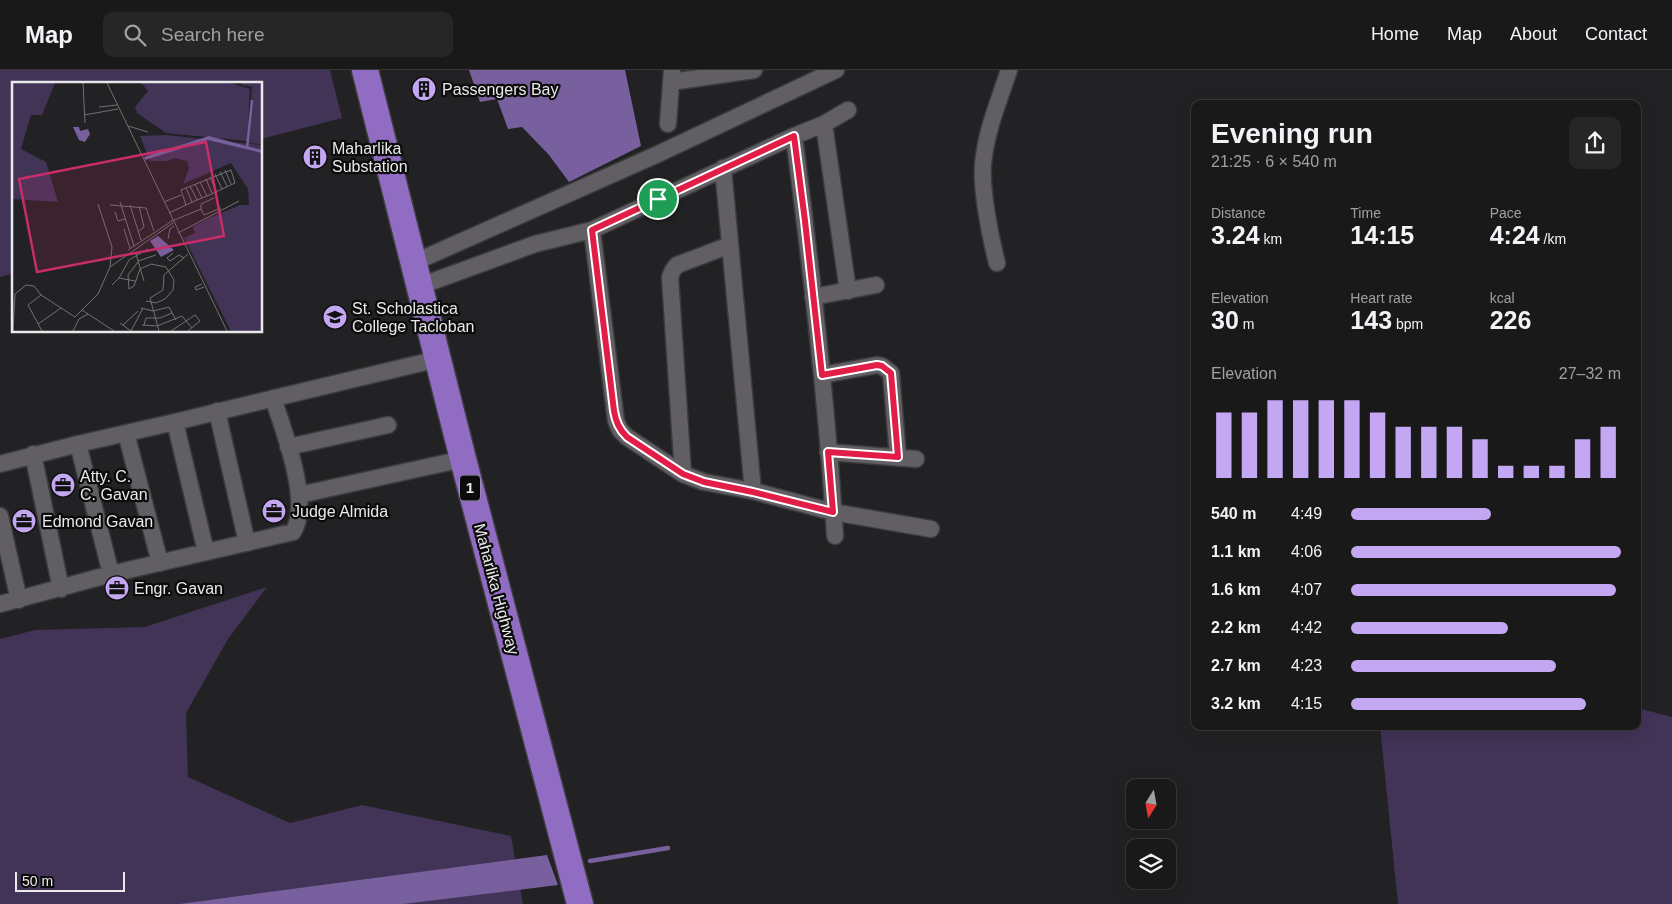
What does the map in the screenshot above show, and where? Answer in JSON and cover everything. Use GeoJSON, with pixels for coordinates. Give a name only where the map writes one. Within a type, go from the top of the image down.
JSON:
{"type":"FeatureCollection","features":[{"type":"Feature","properties":{"kind":"highway","name":"Maharlika Highway"},"geometry":{"type":"LineString","coordinates":[[365,70],[463,459],[580,904]]}},
{"type":"Feature","properties":{"kind":"street"},"geometry":{"type":"LineString","coordinates":[[668,124],[671,76],[754,70]]}},
{"type":"Feature","properties":{"kind":"street"},"geometry":{"type":"LineString","coordinates":[[417,274],[666,150],[836,70]]}},
{"type":"Feature","properties":{"kind":"street"},"geometry":{"type":"LineString","coordinates":[[997,263],[983,181],[983,157],[992,121],[1009,70]]}},
{"type":"Feature","properties":{"kind":"street"},"geometry":{"type":"LineString","coordinates":[[417,274],[592,230],[723,168],[824,124],[848,110]]}},
{"type":"Feature","properties":{"kind":"street"},"geometry":{"type":"LineString","coordinates":[[824,124],[848,291]]}},
{"type":"Feature","properties":{"kind":"street"},"geometry":{"type":"LineString","coordinates":[[794,136],[822,375],[835,536]]}},
{"type":"Feature","properties":{"kind":"street"},"geometry":{"type":"LineString","coordinates":[[723,168],[753,492]]}},
{"type":"Feature","properties":{"kind":"street"},"geometry":{"type":"LineString","coordinates":[[592,230],[616,421],[620,430],[627,437],[683,474],[704,482],[833,512],[931,530]]}},
{"type":"Feature","properties":{"kind":"street"},"geometry":{"type":"LineString","coordinates":[[683,474],[670,277],[678,265],[730,245]]}},
{"type":"Feature","properties":{"kind":"street"},"geometry":{"type":"LineString","coordinates":[[813,297],[876,285]]}},
{"type":"Feature","properties":{"kind":"street"},"geometry":{"type":"LineString","coordinates":[[0,464],[33,454],[438,360]]}},
{"type":"Feature","properties":{"kind":"street"},"geometry":{"type":"LineString","coordinates":[[822,375],[877,365],[882,366],[891,373],[898,457]]}},
{"type":"Feature","properties":{"kind":"street"},"geometry":{"type":"LineString","coordinates":[[0,604],[111,574],[293,532],[300,516],[299,495],[288,447],[273,398]]}},
{"type":"Feature","properties":{"kind":"street"},"geometry":{"type":"LineString","coordinates":[[217,411],[248,543]]}},
{"type":"Feature","properties":{"kind":"street"},"geometry":{"type":"LineString","coordinates":[[175,422],[206,552]]}},
{"type":"Feature","properties":{"kind":"street"},"geometry":{"type":"LineString","coordinates":[[288,447],[388,425]]}},
{"type":"Feature","properties":{"kind":"street"},"geometry":{"type":"LineString","coordinates":[[126,433],[160,563]]}},
{"type":"Feature","properties":{"kind":"street"},"geometry":{"type":"LineString","coordinates":[[78,444],[111,574]]}},
{"type":"Feature","properties":{"kind":"street"},"geometry":{"type":"LineString","coordinates":[[828,452],[916,459]]}},
{"type":"Feature","properties":{"kind":"street"},"geometry":{"type":"LineString","coordinates":[[33,454],[61,588]]}},
{"type":"Feature","properties":{"kind":"street"},"geometry":{"type":"LineString","coordinates":[[299,495],[463,459]]}},
{"type":"Feature","properties":{"kind":"street"},"geometry":{"type":"LineString","coordinates":[[0,516],[19,600]]}},
{"type":"Feature","properties":{"kind":"shaded area"},"geometry":{"type":"Polygon","coordinates":[[[0,70],[330,70],[342,118],[262,139],[262,82],[12,82],[12,274],[0,277],[0,70]]]}},
{"type":"Feature","properties":{"kind":"shaded area"},"geometry":{"type":"Polygon","coordinates":[[[469,70],[625,70],[641,146],[569,182],[549,155],[522,127],[508,129],[497,99],[480,102],[469,70]]]}},
{"type":"Feature","properties":{"kind":"shaded area"},"geometry":{"type":"Polygon","coordinates":[[[267,587],[228,639],[186,713],[188,777],[290,823],[362,805],[511,836],[523,904],[0,904],[0,639],[35,630],[145,627],[267,587]]]}},
{"type":"Feature","properties":{"kind":"shaded area"},"geometry":{"type":"Polygon","coordinates":[[[1641,709],[1672,717],[1672,904],[1398,904],[1380,730],[1641,730],[1641,709]]]}},
{"type":"Feature","properties":{"kind":"shaded area"},"geometry":{"type":"Polygon","coordinates":[[[547,855],[558,885],[403,904],[180,904],[547,855]]]}},
{"type":"Feature","properties":{"kind":"waterway"},"geometry":{"type":"LineString","coordinates":[[590,861],[668,848]]}},
{"type":"Feature","properties":{"kind":"place","name":"Passengers Bay"},"geometry":{"type":"Point","coordinates":[424,89]}},
{"type":"Feature","properties":{"kind":"place","name":"Maharlika Substation"},"geometry":{"type":"Point","coordinates":[315,157]}},
{"type":"Feature","properties":{"kind":"place","name":"St. Scholastica College Tacloban"},"geometry":{"type":"Point","coordinates":[335,317]}},
{"type":"Feature","properties":{"kind":"place","name":"Atty. C. C. Gavan"},"geometry":{"type":"Point","coordinates":[63,485]}},
{"type":"Feature","properties":{"kind":"place","name":"Judge Almida"},"geometry":{"type":"Point","coordinates":[274,511]}},
{"type":"Feature","properties":{"kind":"place","name":"Edmond Gavan"},"geometry":{"type":"Point","coordinates":[24,521]}},
{"type":"Feature","properties":{"kind":"place","name":"Engr. Gavan"},"geometry":{"type":"Point","coordinates":[117,588]}},
{"type":"Feature","properties":{"kind":"route"},"geometry":{"type":"LineString","coordinates":[[794,136],[822,375],[877,365],[882,366],[891,373],[898,457],[828,452],[833,512],[704,482],[683,474],[627,437],[620,430],[614,411],[592,230],[658,199],[794,136]]}}]}
